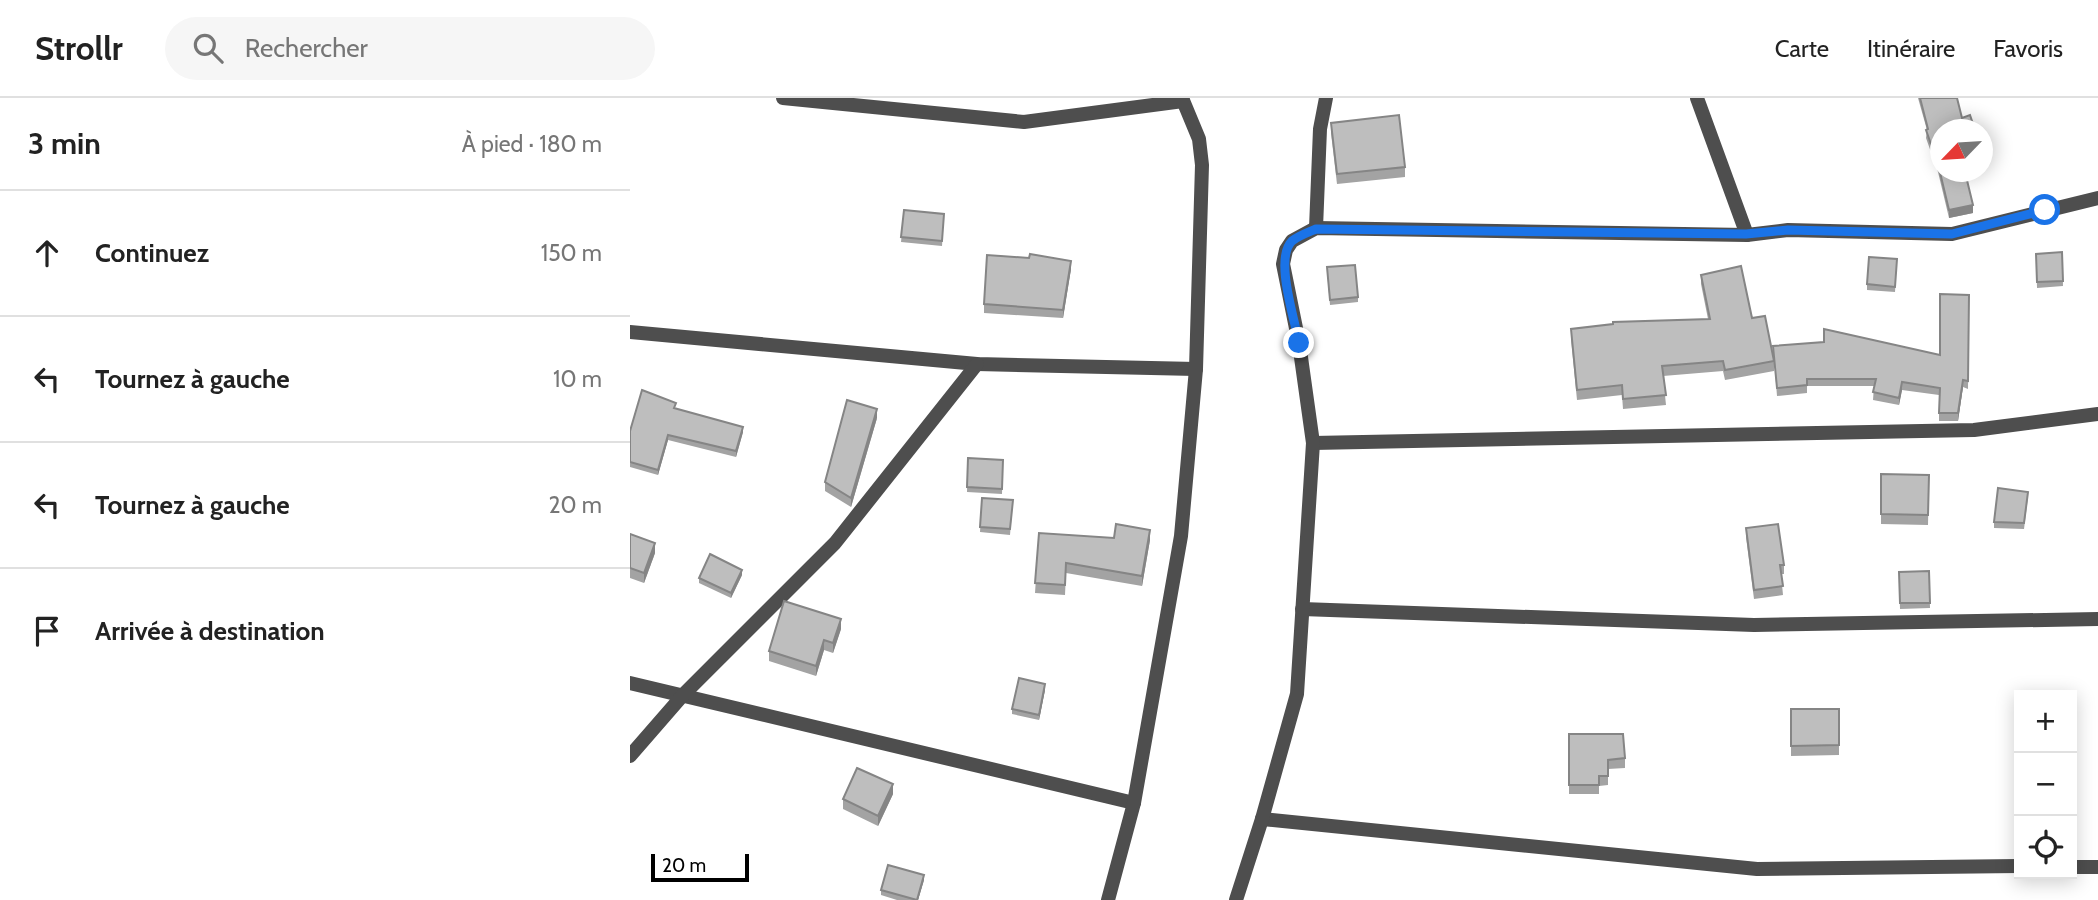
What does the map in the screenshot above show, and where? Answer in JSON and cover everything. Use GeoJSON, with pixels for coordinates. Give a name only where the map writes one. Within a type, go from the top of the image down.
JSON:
{"type":"FeatureCollection","features":[{"type":"Feature","properties":{"kind":"street"},"geometry":{"type":"LineString","coordinates":[[783,98],[1024,122],[1183,99],[1199,139],[1202,165],[1196,369],[1181,536],[1134,803],[1108,900]]}},
{"type":"Feature","properties":{"kind":"street"},"geometry":{"type":"LineString","coordinates":[[1316,229],[1320,129],[1326,98]]}},
{"type":"Feature","properties":{"kind":"street"},"geometry":{"type":"LineString","coordinates":[[1697,98],[1746,234]]}},
{"type":"Feature","properties":{"kind":"street"},"geometry":{"type":"LineString","coordinates":[[1236,900],[1297,694],[1313,443],[1299,343],[1283,264],[1286,250],[1292,241],[1316,229],[1746,234],[1788,230],[1952,234],[2098,198]]}},
{"type":"Feature","properties":{"kind":"street"},"geometry":{"type":"LineString","coordinates":[[630,331],[977,364],[1196,369]]}},
{"type":"Feature","properties":{"kind":"street"},"geometry":{"type":"LineString","coordinates":[[630,756],[683,695],[835,543],[977,364]]}},
{"type":"Feature","properties":{"kind":"street"},"geometry":{"type":"LineString","coordinates":[[1313,443],[1974,430],[2098,414]]}},
{"type":"Feature","properties":{"kind":"street"},"geometry":{"type":"LineString","coordinates":[[1302,609],[1754,625],[2098,619]]}},
{"type":"Feature","properties":{"kind":"street"},"geometry":{"type":"LineString","coordinates":[[630,683],[1134,803]]}},
{"type":"Feature","properties":{"kind":"street"},"geometry":{"type":"LineString","coordinates":[[1262,819],[1757,869],[2014,866]]}},
{"type":"Feature","properties":{"kind":"street"},"geometry":{"type":"LineString","coordinates":[[2077,867],[2098,867]]}},
{"type":"Feature","properties":{"kind":"building"},"geometry":{"type":"Polygon","coordinates":[[[1920,98],[1957,98],[1962,118],[1970,115],[1971,119],[1930,119],[1930,141],[1926,130],[1928,129],[1920,98]]]}},
{"type":"Feature","properties":{"kind":"building"},"geometry":{"type":"Polygon","coordinates":[[[1399,115],[1405,167],[1337,174],[1331,123],[1399,115]]]}},
{"type":"Feature","properties":{"kind":"building"},"geometry":{"type":"Polygon","coordinates":[[[1942,182],[1967,182],[1973,205],[1949,210],[1942,182]]]}},
{"type":"Feature","properties":{"kind":"building"},"geometry":{"type":"Polygon","coordinates":[[[904,210],[944,214],[942,241],[901,237],[904,210]]]}},
{"type":"Feature","properties":{"kind":"building"},"geometry":{"type":"Polygon","coordinates":[[[2062,252],[2063,281],[2037,282],[2036,254],[2062,252]]]}},
{"type":"Feature","properties":{"kind":"building"},"geometry":{"type":"Polygon","coordinates":[[[1030,254],[1071,261],[1063,310],[984,304],[987,255],[1029,258],[1030,254]]]}},
{"type":"Feature","properties":{"kind":"building"},"geometry":{"type":"Polygon","coordinates":[[[1869,257],[1897,259],[1895,287],[1867,284],[1869,257]]]}},
{"type":"Feature","properties":{"kind":"building"},"geometry":{"type":"Polygon","coordinates":[[[1355,265],[1358,297],[1330,300],[1327,267],[1355,265]]]}},
{"type":"Feature","properties":{"kind":"building"},"geometry":{"type":"Polygon","coordinates":[[[1741,266],[1752,318],[1765,316],[1774,361],[1725,370],[1723,361],[1662,366],[1666,395],[1623,399],[1622,385],[1577,390],[1571,329],[1613,322],[1710,319],[1701,275],[1741,266]]]}},
{"type":"Feature","properties":{"kind":"building"},"geometry":{"type":"Polygon","coordinates":[[[1940,294],[1969,295],[1968,381],[1963,380],[1958,413],[1939,413],[1940,388],[1902,382],[1899,398],[1873,392],[1876,379],[1807,379],[1807,385],[1777,388],[1773,346],[1824,342],[1824,329],[1940,355],[1940,294]]]}},
{"type":"Feature","properties":{"kind":"building"},"geometry":{"type":"Polygon","coordinates":[[[642,390],[676,403],[674,408],[743,427],[736,451],[668,435],[658,470],[630,462],[630,431],[642,390]]]}},
{"type":"Feature","properties":{"kind":"building"},"geometry":{"type":"Polygon","coordinates":[[[847,400],[877,409],[851,498],[825,482],[847,400]]]}},
{"type":"Feature","properties":{"kind":"building"},"geometry":{"type":"Polygon","coordinates":[[[968,458],[1003,460],[1002,489],[967,487],[968,458]]]}},
{"type":"Feature","properties":{"kind":"building"},"geometry":{"type":"Polygon","coordinates":[[[1881,474],[1929,475],[1928,515],[1881,514],[1881,474]]]}},
{"type":"Feature","properties":{"kind":"building"},"geometry":{"type":"Polygon","coordinates":[[[1998,488],[2028,492],[2024,523],[1994,522],[1998,488]]]}},
{"type":"Feature","properties":{"kind":"building"},"geometry":{"type":"Polygon","coordinates":[[[982,498],[1013,500],[1010,529],[980,527],[982,498]]]}},
{"type":"Feature","properties":{"kind":"building"},"geometry":{"type":"Polygon","coordinates":[[[1116,524],[1150,530],[1142,576],[1066,563],[1065,585],[1035,583],[1039,533],[1114,538],[1116,524]]]}},
{"type":"Feature","properties":{"kind":"building"},"geometry":{"type":"Polygon","coordinates":[[[1778,524],[1784,565],[1780,565],[1783,586],[1754,590],[1746,528],[1778,524]]]}},
{"type":"Feature","properties":{"kind":"building"},"geometry":{"type":"Polygon","coordinates":[[[630,534],[655,543],[644,573],[630,568],[630,534]]]}},
{"type":"Feature","properties":{"kind":"building"},"geometry":{"type":"Polygon","coordinates":[[[710,554],[742,570],[731,593],[699,578],[710,554]]]}},
{"type":"Feature","properties":{"kind":"building"},"geometry":{"type":"Polygon","coordinates":[[[1929,571],[1930,603],[1900,603],[1899,572],[1929,571]]]}},
{"type":"Feature","properties":{"kind":"building"},"geometry":{"type":"Polygon","coordinates":[[[784,601],[841,619],[833,643],[824,640],[816,666],[769,651],[784,601]]]}},
{"type":"Feature","properties":{"kind":"building"},"geometry":{"type":"Polygon","coordinates":[[[1019,678],[1045,684],[1039,715],[1012,709],[1019,678]]]}},
{"type":"Feature","properties":{"kind":"building"},"geometry":{"type":"Polygon","coordinates":[[[1791,709],[1839,709],[1839,745],[1791,746],[1791,709]]]}},
{"type":"Feature","properties":{"kind":"building"},"geometry":{"type":"Polygon","coordinates":[[[1569,734],[1623,734],[1625,758],[1608,760],[1608,776],[1599,776],[1599,785],[1569,785],[1569,734]]]}},
{"type":"Feature","properties":{"kind":"building"},"geometry":{"type":"Polygon","coordinates":[[[857,768],[893,784],[878,816],[843,799],[857,768]]]}},
{"type":"Feature","properties":{"kind":"building"},"geometry":{"type":"Polygon","coordinates":[[[888,865],[924,875],[917,900],[881,890],[888,865]]]}},
{"type":"Feature","properties":{"kind":"route"},"geometry":{"type":"LineString","coordinates":[[1299,343],[1283,264],[1286,250],[1292,241],[1316,229],[1746,234],[1788,230],[1952,234],[2045,210]]}}]}
